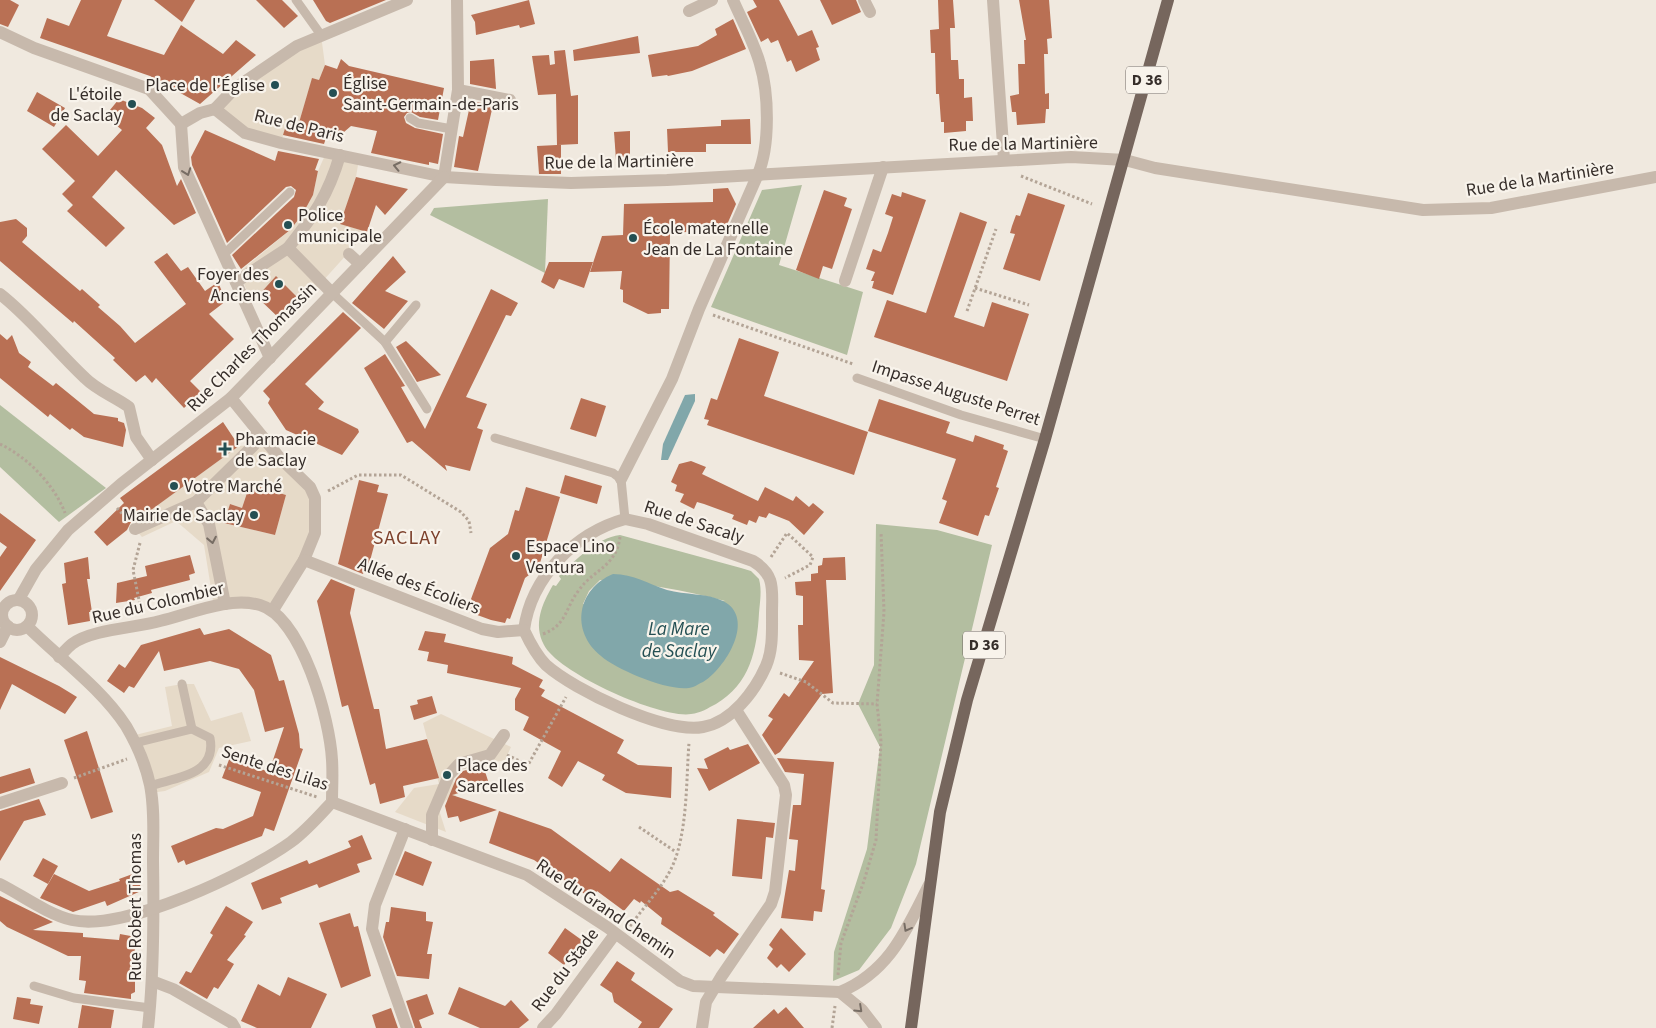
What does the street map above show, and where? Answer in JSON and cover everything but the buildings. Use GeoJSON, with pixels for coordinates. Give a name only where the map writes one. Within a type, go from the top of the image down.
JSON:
{"type":"FeatureCollection","features":[{"type":"Feature","properties":{"kind":"main road","name":"D 36"},"geometry":{"type":"LineString","coordinates":[[910,1028],[940,812],[967,700],[1045,439],[1125,160],[1168,0]]}},
{"type":"Feature","properties":{"kind":"street"},"geometry":{"type":"LineString","coordinates":[[181,124],[200,113],[215,109],[234,89],[274,60],[321,35],[407,0]]}},
{"type":"Feature","properties":{"kind":"street"},"geometry":{"type":"LineString","coordinates":[[444,177],[458,90],[457,0]]}},
{"type":"Feature","properties":{"kind":"street"},"geometry":{"type":"LineString","coordinates":[[689,11],[712,0]]}},
{"type":"Feature","properties":{"kind":"street"},"geometry":{"type":"LineString","coordinates":[[621,479],[672,378],[699,309],[764,160],[766,144],[765,94],[761,65],[733,0]]}},
{"type":"Feature","properties":{"kind":"street"},"geometry":{"type":"LineString","coordinates":[[864,0],[870,12]]}},
{"type":"Feature","properties":{"kind":"street"},"geometry":{"type":"LineString","coordinates":[[993,0],[1004,160]]}},
{"type":"Feature","properties":{"kind":"street"},"geometry":{"type":"LineString","coordinates":[[0,32],[34,48],[149,89],[181,124],[184,167],[270,358]]}},
{"type":"Feature","properties":{"kind":"street"},"geometry":{"type":"LineString","coordinates":[[458,90],[510,100]]}},
{"type":"Feature","properties":{"kind":"street","name":"Rue de Paris"},"geometry":{"type":"LineString","coordinates":[[215,109],[245,133],[340,156],[444,177]]}},
{"type":"Feature","properties":{"kind":"street"},"geometry":{"type":"LineString","coordinates":[[236,282],[288,248],[322,202],[332,184],[340,156]]}},
{"type":"Feature","properties":{"kind":"street","name":"Rue de la Martinière"},"geometry":{"type":"LineString","coordinates":[[444,177],[571,183],[1068,157],[1125,160],[1155,168],[1423,210],[1491,208],[1656,177]]}},
{"type":"Feature","properties":{"kind":"street"},"geometry":{"type":"LineString","coordinates":[[845,281],[883,167]]}},
{"type":"Feature","properties":{"kind":"street","name":"Rue Charles Thomassin"},"geometry":{"type":"LineString","coordinates":[[19,600],[36,569],[68,530],[107,496],[231,398],[444,177]]}},
{"type":"Feature","properties":{"kind":"street"},"geometry":{"type":"LineString","coordinates":[[288,248],[332,293]]}},
{"type":"Feature","properties":{"kind":"street"},"geometry":{"type":"LineString","coordinates":[[349,254],[360,264]]}},
{"type":"Feature","properties":{"kind":"street"},"geometry":{"type":"LineString","coordinates":[[0,294],[85,378],[103,393],[116,398],[129,407],[136,437],[152,460]]}},
{"type":"Feature","properties":{"kind":"street"},"geometry":{"type":"LineString","coordinates":[[0,884],[72,920],[94,921],[154,910],[222,880],[289,843],[304,831],[332,802],[332,760],[329,738],[314,683],[303,649],[289,627],[272,610],[304,560],[315,532],[315,498],[310,487],[257,432],[231,398]]}},
{"type":"Feature","properties":{"kind":"street"},"geometry":{"type":"LineString","coordinates":[[136,529],[196,502],[254,445],[257,432]]}},
{"type":"Feature","properties":{"kind":"street"},"geometry":{"type":"LineString","coordinates":[[196,502],[209,524],[225,604]]}},
{"type":"Feature","properties":{"kind":"street","name":"Rue de Sacaly"},"geometry":{"type":"LineString","coordinates":[[526,635],[531,600],[555,564],[574,544],[597,529],[621,520],[648,524],[760,564],[766,569],[772,582]]}},
{"type":"Feature","properties":{"kind":"street","name":"Allée des Écoliers"},"geometry":{"type":"LineString","coordinates":[[304,560],[482,629],[526,635]]}},
{"type":"Feature","properties":{"kind":"street"},"geometry":{"type":"LineString","coordinates":[[526,635],[536,654],[546,665],[599,698],[659,722],[703,727],[718,721],[736,710],[750,692],[766,665],[772,635],[772,582]]}},
{"type":"Feature","properties":{"kind":"street"},"geometry":{"type":"LineString","coordinates":[[0,642],[3,621],[6,605],[19,600],[28,604],[32,612],[27,626],[18,630],[3,621]]}},
{"type":"Feature","properties":{"kind":"street","name":"Rue du Colombier"},"geometry":{"type":"LineString","coordinates":[[59,657],[74,642],[93,634],[145,626],[225,604],[260,604],[272,610]]}},
{"type":"Feature","properties":{"kind":"street","name":"Rue Robert Thomas"},"geometry":{"type":"LineString","coordinates":[[27,626],[99,693],[122,721],[135,743],[150,786],[154,910],[152,981],[148,1028]]}},
{"type":"Feature","properties":{"kind":"street"},"geometry":{"type":"LineString","coordinates":[[702,1028],[706,1002],[771,904],[775,892],[786,795],[781,778],[736,710]]}},
{"type":"Feature","properties":{"kind":"street"},"geometry":{"type":"LineString","coordinates":[[432,840],[432,815],[449,775],[458,764],[490,756],[504,735]]}},
{"type":"Feature","properties":{"kind":"street"},"geometry":{"type":"LineString","coordinates":[[0,803],[62,783]]}},
{"type":"Feature","properties":{"kind":"street","name":"Rue du Grand Chemin"},"geometry":{"type":"LineString","coordinates":[[332,802],[527,875],[680,980],[693,986],[714,989],[838,992],[859,984],[877,971],[892,954],[929,884]]}},
{"type":"Feature","properties":{"kind":"street"},"geometry":{"type":"LineString","coordinates":[[405,829],[375,905],[372,929],[407,1028]]}},
{"type":"Feature","properties":{"kind":"street","name":"Rue du Stade"},"geometry":{"type":"LineString","coordinates":[[542,1028],[556,1014],[615,934]]}},
{"type":"Feature","properties":{"kind":"street"},"geometry":{"type":"LineString","coordinates":[[152,981],[173,989],[232,1023],[235,1028]]}},
{"type":"Feature","properties":{"kind":"street"},"geometry":{"type":"LineString","coordinates":[[838,992],[862,1010],[876,1028]]}},
{"type":"Feature","properties":{"kind":"lane"},"geometry":{"type":"LineString","coordinates":[[296,0],[321,35]]}},
{"type":"Feature","properties":{"kind":"lane"},"geometry":{"type":"LineString","coordinates":[[410,118],[418,123],[452,129]]}},
{"type":"Feature","properties":{"kind":"lane"},"geometry":{"type":"LineString","coordinates":[[223,255],[290,192]]}},
{"type":"Feature","properties":{"kind":"lane"},"geometry":{"type":"LineString","coordinates":[[332,293],[386,342],[427,409]]}},
{"type":"Feature","properties":{"kind":"lane"},"geometry":{"type":"LineString","coordinates":[[386,342],[416,305]]}},
{"type":"Feature","properties":{"kind":"lane","name":"Impasse Auguste Perret"},"geometry":{"type":"LineString","coordinates":[[857,378],[961,415],[1045,439]]}},
{"type":"Feature","properties":{"kind":"lane"},"geometry":{"type":"LineString","coordinates":[[495,438],[613,473],[621,479],[621,520]]}},
{"type":"Feature","properties":{"kind":"lane"},"geometry":{"type":"LineString","coordinates":[[182,684],[192,729]]}},
{"type":"Feature","properties":{"kind":"lane"},"geometry":{"type":"LineString","coordinates":[[135,743],[192,729],[210,738],[212,748],[209,761],[202,768],[150,786]]}},
{"type":"Feature","properties":{"kind":"lane"},"geometry":{"type":"LineString","coordinates":[[34,986],[74,998],[150,1008]]}},
{"type":"Feature","properties":{"kind":"path"},"geometry":{"type":"LineString","coordinates":[[1014,172],[1026,179],[1092,204]]}},
{"type":"Feature","properties":{"kind":"path"},"geometry":{"type":"LineString","coordinates":[[967,311],[996,230]]}},
{"type":"Feature","properties":{"kind":"path"},"geometry":{"type":"LineString","coordinates":[[975,288],[1029,305]]}},
{"type":"Feature","properties":{"kind":"path"},"geometry":{"type":"LineString","coordinates":[[699,309],[853,364],[857,378]]}},
{"type":"Feature","properties":{"kind":"path"},"geometry":{"type":"LineString","coordinates":[[0,444],[26,460],[43,480],[62,506],[68,530]]}},
{"type":"Feature","properties":{"kind":"path"},"geometry":{"type":"LineString","coordinates":[[315,498],[358,475],[401,475],[461,512],[469,521],[471,533]]}},
{"type":"Feature","properties":{"kind":"path"},"geometry":{"type":"LineString","coordinates":[[107,496],[142,536],[133,570],[145,626]]}},
{"type":"Feature","properties":{"kind":"path"},"geometry":{"type":"LineString","coordinates":[[526,635],[554,630],[565,617],[579,589],[604,569],[618,550],[621,520]]}},
{"type":"Feature","properties":{"kind":"path"},"geometry":{"type":"LineString","coordinates":[[838,992],[841,943],[876,840],[881,741],[876,704],[884,612],[881,532]]}},
{"type":"Feature","properties":{"kind":"path"},"geometry":{"type":"LineString","coordinates":[[760,564],[770,558],[787,533],[813,557],[810,565],[772,582]]}},
{"type":"Feature","properties":{"kind":"path"},"geometry":{"type":"LineString","coordinates":[[766,665],[786,676],[806,682],[833,702],[876,704]]}},
{"type":"Feature","properties":{"kind":"path"},"geometry":{"type":"LineString","coordinates":[[507,755],[528,765],[573,683]]}},
{"type":"Feature","properties":{"kind":"path"},"geometry":{"type":"LineString","coordinates":[[615,934],[629,928],[671,870],[683,819],[690,727]]}},
{"type":"Feature","properties":{"kind":"path"},"geometry":{"type":"LineString","coordinates":[[62,783],[139,756]]}},
{"type":"Feature","properties":{"kind":"path","name":"Sente des Lilas"},"geometry":{"type":"LineString","coordinates":[[209,761],[288,790],[332,802]]}},
{"type":"Feature","properties":{"kind":"path"},"geometry":{"type":"LineString","coordinates":[[639,827],[676,852]]}},
{"type":"Feature","properties":{"kind":"green space"},"geometry":{"type":"Polygon","coordinates":[[[802,185],[779,265],[863,292],[847,355],[711,307],[762,190],[802,185]]]}},
{"type":"Feature","properties":{"kind":"green space"},"geometry":{"type":"Polygon","coordinates":[[[548,199],[545,273],[430,215],[434,208],[548,199]]]}},
{"type":"Feature","properties":{"kind":"green space"},"geometry":{"type":"Polygon","coordinates":[[[0,405],[106,488],[59,522],[0,467],[0,405]]]}},
{"type":"Feature","properties":{"kind":"green space"},"geometry":{"type":"Polygon","coordinates":[[[876,524],[937,530],[992,545],[916,864],[891,928],[859,970],[833,981],[834,952],[867,849],[880,747],[858,704],[874,665],[876,524]]]}},
{"type":"Feature","properties":{"kind":"green space"},"geometry":{"type":"Polygon","coordinates":[[[620,535],[741,568],[751,571],[759,579],[758,627],[750,665],[737,687],[728,696],[704,710],[691,714],[677,714],[657,709],[611,692],[589,680],[553,656],[544,645],[539,629],[540,614],[545,599],[553,585],[556,586],[561,579],[559,576],[579,557],[603,540],[620,535]],[[600,580],[589,591],[583,604],[725,601],[679,590],[600,580]]]}},
{"type":"Feature","properties":{"kind":"shaded area","name":"Place de l'Église"},"geometry":{"type":"Polygon","coordinates":[[[321,35],[325,65],[319,80],[312,79],[298,126],[287,122],[281,143],[245,133],[215,109],[321,35]]]}},
{"type":"Feature","properties":{"kind":"shaded area"},"geometry":{"type":"Polygon","coordinates":[[[326,153],[359,159],[356,177],[341,224],[367,232],[303,303],[276,277],[252,303],[242,279],[242,270],[290,230],[313,195],[318,171],[326,153]]]}},
{"type":"Feature","properties":{"kind":"shaded area"},"geometry":{"type":"Polygon","coordinates":[[[257,432],[310,487],[315,533],[273,610],[214,607],[204,545],[176,521],[142,537],[131,524],[239,446],[254,445],[257,432]],[[250,484],[242,508],[230,504],[224,523],[275,535],[286,495],[250,484]]]}},
{"type":"Feature","properties":{"kind":"shaded area"},"geometry":{"type":"Polygon","coordinates":[[[194,684],[211,721],[242,712],[251,741],[219,748],[209,772],[165,791],[150,793],[131,736],[172,726],[165,687],[194,684]]]}},
{"type":"Feature","properties":{"kind":"shaded area","name":"Place des Sarcelles"},"geometry":{"type":"Polygon","coordinates":[[[441,714],[511,747],[505,760],[460,770],[453,779],[456,797],[446,800],[439,810],[446,832],[395,812],[414,788],[439,784],[423,723],[441,714]]]}},
{"type":"Feature","properties":{"kind":"water"},"geometry":{"type":"Polygon","coordinates":[[[695,394],[695,401],[668,460],[661,460],[663,444],[685,395],[695,394]]]}},
{"type":"Feature","properties":{"kind":"water","name":"La Mare de Saclay"},"geometry":{"type":"Polygon","coordinates":[[[613,574],[634,577],[667,590],[717,598],[733,609],[737,619],[734,643],[728,655],[712,675],[693,687],[672,687],[659,684],[619,668],[601,656],[591,646],[585,635],[582,623],[582,611],[585,600],[601,581],[613,574]]]}},
{"type":"Feature","properties":{"kind":"place","name":"Place de l'Église"},"geometry":{"type":"Point","coordinates":[275,85]}},
{"type":"Feature","properties":{"kind":"place","name":"Église Saint-Germain-de-Paris"},"geometry":{"type":"Point","coordinates":[333,93]}},
{"type":"Feature","properties":{"kind":"place","name":"L'étoile de Saclay"},"geometry":{"type":"Point","coordinates":[132,104]}},
{"type":"Feature","properties":{"kind":"place","name":"Police municipale"},"geometry":{"type":"Point","coordinates":[288,225]}},
{"type":"Feature","properties":{"kind":"place","name":"École maternelle Jean de La Fontaine"},"geometry":{"type":"Point","coordinates":[633,238]}},
{"type":"Feature","properties":{"kind":"place","name":"Foyer des Anciens"},"geometry":{"type":"Point","coordinates":[279,284]}},
{"type":"Feature","properties":{"kind":"place","name":"Pharmacie de Saclay"},"geometry":{"type":"Point","coordinates":[225,449]}},
{"type":"Feature","properties":{"kind":"place","name":"Votre Marché"},"geometry":{"type":"Point","coordinates":[174,486]}},
{"type":"Feature","properties":{"kind":"place","name":"Mairie de Saclay"},"geometry":{"type":"Point","coordinates":[254,515]}},
{"type":"Feature","properties":{"kind":"place","name":"Espace Lino Ventura"},"geometry":{"type":"Point","coordinates":[516,556]}},
{"type":"Feature","properties":{"kind":"place","name":"Place des Sarcelles"},"geometry":{"type":"Point","coordinates":[447,775]}},
{"type":"Feature","properties":{"kind":"district","name":"SACLAY"},"geometry":{"type":"Point","coordinates":[407,538]}}]}
